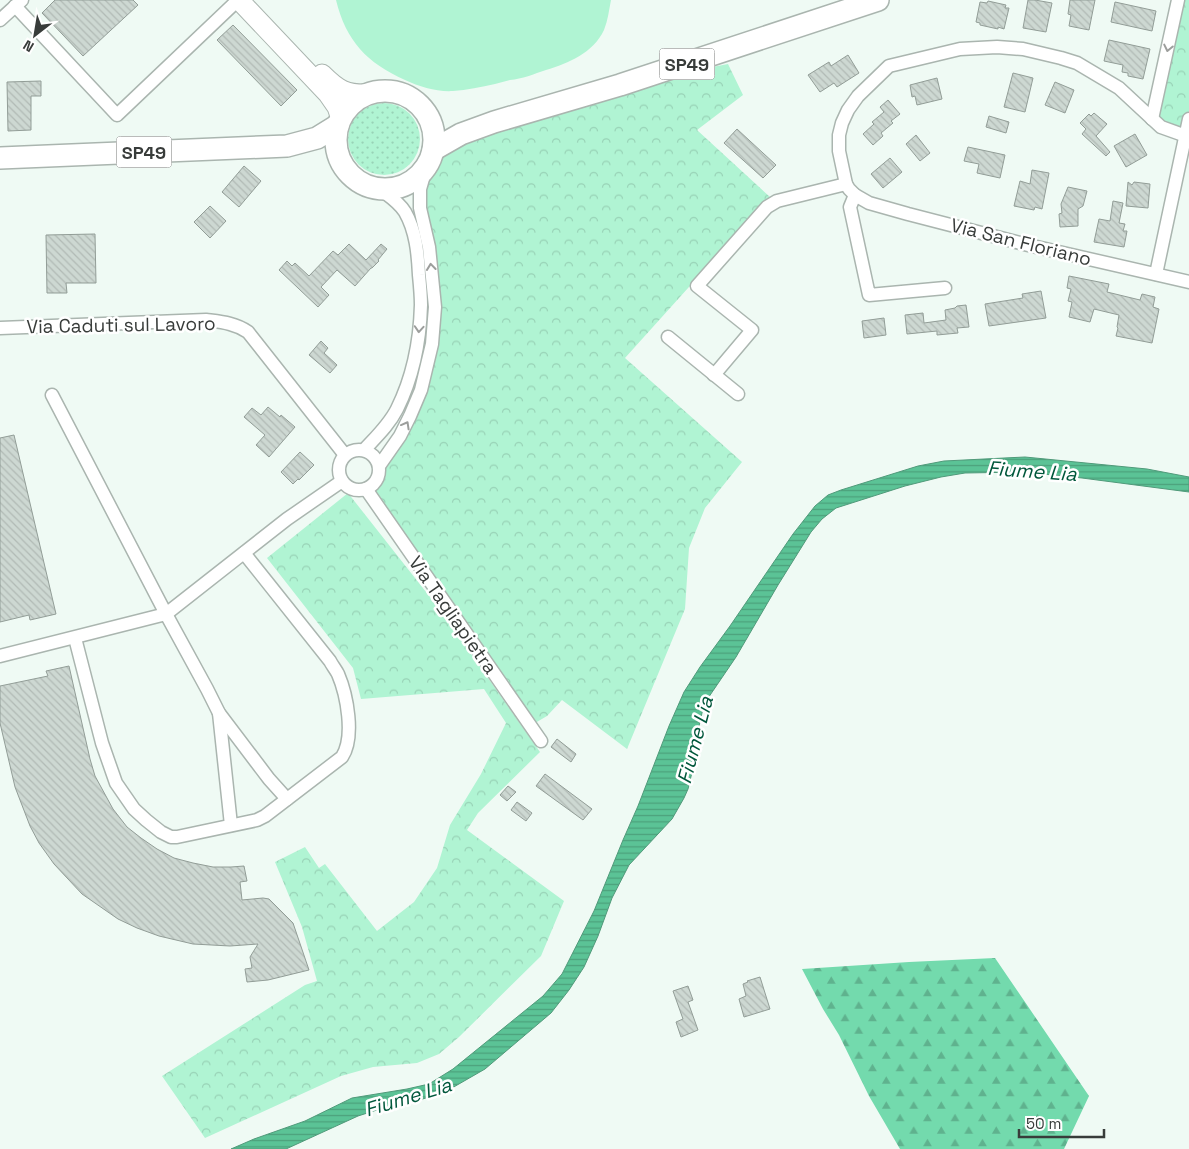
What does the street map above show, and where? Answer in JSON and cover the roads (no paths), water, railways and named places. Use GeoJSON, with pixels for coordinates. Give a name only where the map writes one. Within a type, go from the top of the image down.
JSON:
{"type":"FeatureCollection","features":[{"type":"Feature","properties":{"kind":"main road","name":"SP49"},"geometry":{"type":"LineString","coordinates":[[287,146],[308,150],[340,162],[356,180],[368,186],[380,189],[393,189],[406,185],[417,178],[430,159],[461,134],[494,122],[629,82],[878,0]]}},
{"type":"Feature","properties":{"kind":"main road","name":"SP49"},"geometry":{"type":"LineString","coordinates":[[0,158],[287,146],[317,138],[339,122],[350,105],[362,96],[377,92],[392,92],[406,96],[419,104],[428,116],[446,122],[457,124],[494,122]]}},
{"type":"Feature","properties":{"kind":"main road"},"geometry":{"type":"LineString","coordinates":[[428,116],[434,138],[430,159]]}},
{"type":"Feature","properties":{"kind":"main road"},"geometry":{"type":"LineString","coordinates":[[339,122],[336,144],[340,162]]}},
{"type":"Feature","properties":{"kind":"street"},"geometry":{"type":"LineString","coordinates":[[0,20],[19,3],[117,115],[239,0],[328,94],[337,107],[339,122]]}},
{"type":"Feature","properties":{"kind":"street"},"geometry":{"type":"LineString","coordinates":[[253,0],[338,89],[347,93],[369,94]]}},
{"type":"Feature","properties":{"kind":"street"},"geometry":{"type":"LineString","coordinates":[[1152,119],[1178,0]]}},
{"type":"Feature","properties":{"kind":"street"},"geometry":{"type":"LineString","coordinates":[[944,288],[869,295],[850,207],[855,195],[846,184],[839,151],[839,135],[842,122],[858,96],[889,66],[960,49],[1023,49],[1078,63],[1119,88],[1161,127],[1187,137]]}},
{"type":"Feature","properties":{"kind":"street"},"geometry":{"type":"LineString","coordinates":[[1156,274],[1187,137],[1189,119]]}},
{"type":"Feature","properties":{"kind":"street"},"geometry":{"type":"LineString","coordinates":[[379,466],[400,436],[410,416],[421,390],[432,344],[435,307],[429,247],[420,208],[420,189],[430,159]]}},
{"type":"Feature","properties":{"kind":"street"},"geometry":{"type":"LineString","coordinates":[[714,375],[752,330],[697,286],[771,204],[846,184]]}},
{"type":"Feature","properties":{"kind":"street"},"geometry":{"type":"LineString","coordinates":[[364,450],[386,427],[397,410],[407,386],[418,341],[421,304],[418,253],[411,224],[404,210],[380,189]]}},
{"type":"Feature","properties":{"kind":"street","name":"Via San Floriano"},"geometry":{"type":"LineString","coordinates":[[855,195],[869,203],[908,214],[1189,282]]}},
{"type":"Feature","properties":{"kind":"street","name":"Via Caduti sul Lavoro"},"geometry":{"type":"LineString","coordinates":[[0,328],[206,320],[241,327],[248,332],[345,455]]}},
{"type":"Feature","properties":{"kind":"street"},"geometry":{"type":"LineString","coordinates":[[668,337],[738,394]]}},
{"type":"Feature","properties":{"kind":"street"},"geometry":{"type":"LineString","coordinates":[[52,395],[219,713],[269,779],[287,798]]}},
{"type":"Feature","properties":{"kind":"street"},"geometry":{"type":"LineString","coordinates":[[357,450],[364,450],[374,456],[379,466],[380,471],[376,482],[366,489],[359,490],[346,486],[342,481],[339,470],[345,455],[357,450]]}},
{"type":"Feature","properties":{"kind":"street"},"geometry":{"type":"LineString","coordinates":[[0,656],[166,614],[287,519],[342,481]]}},
{"type":"Feature","properties":{"kind":"street","name":"Via Tagliapietra"},"geometry":{"type":"LineString","coordinates":[[366,489],[540,741]]}},
{"type":"Feature","properties":{"kind":"street"},"geometry":{"type":"LineString","coordinates":[[74,638],[110,769],[116,783],[134,809],[161,832],[172,837],[257,820],[266,816],[342,757],[347,745],[347,708],[342,686],[330,661],[244,553]]}},
{"type":"Feature","properties":{"kind":"street"},"geometry":{"type":"LineString","coordinates":[[219,713],[231,825]]}},
{"type":"Feature","properties":{"kind":"water","name":"Fiume Lia"},"geometry":{"type":"Polygon","coordinates":[[[1025,457],[1147,469],[1189,477],[1189,492],[1024,472],[965,473],[905,486],[836,508],[822,519],[811,532],[736,657],[704,704],[697,735],[694,764],[684,798],[672,819],[629,865],[612,898],[584,967],[551,1013],[485,1069],[445,1092],[358,1116],[286,1149],[231,1149],[305,1121],[352,1098],[429,1084],[453,1069],[543,996],[562,974],[594,911],[684,692],[793,534],[815,506],[828,495],[918,466],[944,461],[1025,457]]]}}]}
